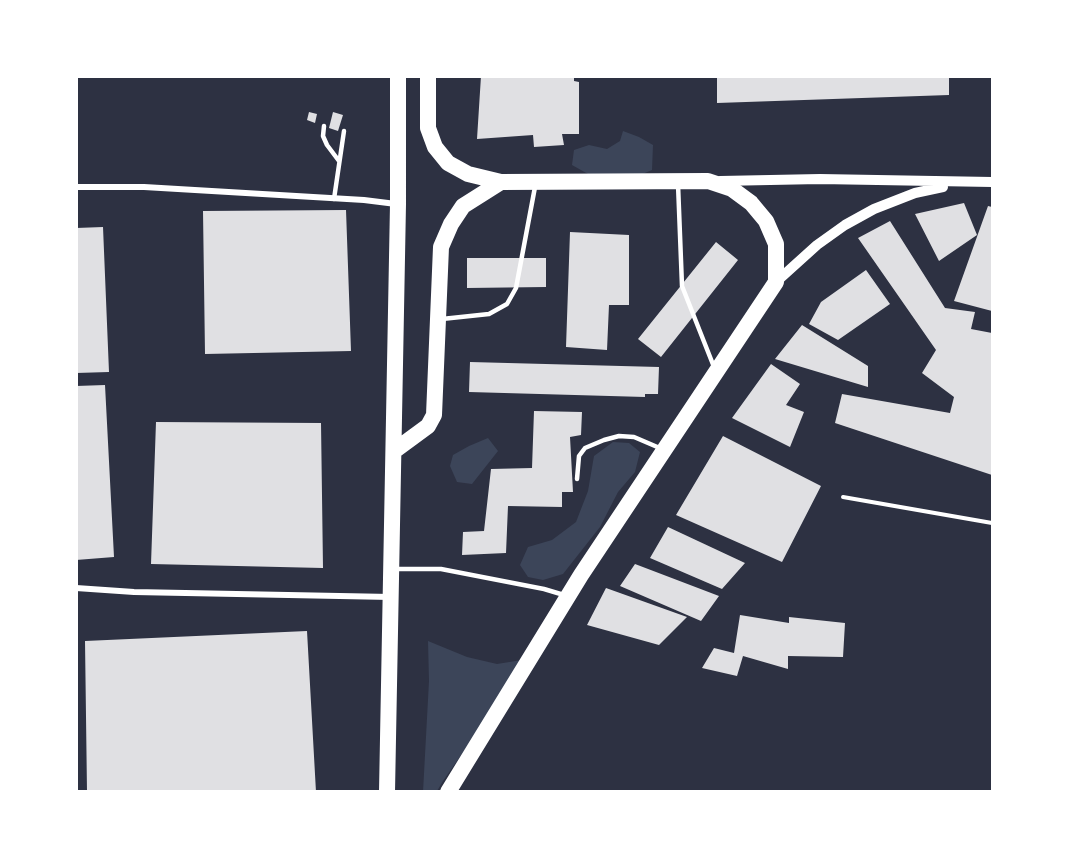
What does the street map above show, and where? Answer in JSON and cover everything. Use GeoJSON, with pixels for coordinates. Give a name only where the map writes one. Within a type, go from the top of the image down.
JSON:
{"type":"FeatureCollection","features":[{"type":"Feature","properties":{"kind":"highway"},"geometry":{"type":"LineString","coordinates":[[387,792],[392,597],[398,76]]}},
{"type":"Feature","properties":{"kind":"highway"},"geometry":{"type":"LineString","coordinates":[[429,76],[428,128],[435,147],[448,163],[468,174],[501,182],[708,181],[720,184],[742,196],[759,211],[776,244],[776,282],[567,596],[448,792]]}},
{"type":"Feature","properties":{"kind":"highway"},"geometry":{"type":"LineString","coordinates":[[394,451],[428,426],[434,415],[441,247],[451,224],[463,206],[501,182]]}},
{"type":"Feature","properties":{"kind":"street"},"geometry":{"type":"LineString","coordinates":[[708,181],[820,179],[993,183]]}},
{"type":"Feature","properties":{"kind":"street"},"geometry":{"type":"LineString","coordinates":[[776,282],[818,245],[845,225],[874,209],[915,193],[959,183]]}},
{"type":"Feature","properties":{"kind":"street"},"geometry":{"type":"LineString","coordinates":[[76,187],[144,188],[398,204]]}},
{"type":"Feature","properties":{"kind":"street"},"geometry":{"type":"LineString","coordinates":[[76,588],[134,592],[392,597]]}},
{"type":"Feature","properties":{"kind":"lane"},"geometry":{"type":"LineString","coordinates":[[324,126],[323,136],[327,146],[339,161]]}},
{"type":"Feature","properties":{"kind":"lane"},"geometry":{"type":"LineString","coordinates":[[334,199],[344,131]]}},
{"type":"Feature","properties":{"kind":"lane"},"geometry":{"type":"LineString","coordinates":[[437,320],[489,314],[507,304],[516,288],[536,181]]}},
{"type":"Feature","properties":{"kind":"lane"},"geometry":{"type":"LineString","coordinates":[[678,181],[682,286],[716,372]]}},
{"type":"Feature","properties":{"kind":"lane"},"geometry":{"type":"LineString","coordinates":[[578,479],[579,456],[585,447],[604,440],[619,436],[634,437],[664,450]]}},
{"type":"Feature","properties":{"kind":"lane"},"geometry":{"type":"LineString","coordinates":[[392,569],[441,569],[544,589],[567,596]]}},
{"type":"Feature","properties":{"kind":"path"},"geometry":{"type":"LineString","coordinates":[[843,497],[993,524]]}},
{"type":"Feature","properties":{"kind":"shaded area"},"geometry":{"type":"Polygon","coordinates":[[[623,131],[653,145],[652,170],[633,178],[588,174],[572,165],[574,150],[589,145],[607,149],[620,141],[623,131]]]}},
{"type":"Feature","properties":{"kind":"shaded area"},"geometry":{"type":"Polygon","coordinates":[[[488,438],[498,451],[472,484],[457,482],[450,466],[453,455],[488,438]]]}},
{"type":"Feature","properties":{"kind":"shaded area"},"geometry":{"type":"Polygon","coordinates":[[[613,442],[629,443],[640,452],[635,472],[618,492],[600,527],[563,574],[543,580],[528,577],[520,565],[528,547],[552,540],[576,522],[588,491],[594,456],[613,442]]]}},
{"type":"Feature","properties":{"kind":"shaded area"},"geometry":{"type":"Polygon","coordinates":[[[428,641],[467,657],[497,664],[528,659],[437,791],[423,792],[429,681],[428,641]]]}},
{"type":"Feature","properties":{"kind":"building"},"geometry":{"type":"Polygon","coordinates":[[[481,76],[574,76],[574,81],[579,82],[579,134],[562,134],[564,145],[534,147],[533,135],[477,139],[481,76]]]}},
{"type":"Feature","properties":{"kind":"building"},"geometry":{"type":"Polygon","coordinates":[[[717,76],[949,76],[949,95],[717,103],[717,76]]]}},
{"type":"Feature","properties":{"kind":"building"},"geometry":{"type":"Polygon","coordinates":[[[309,112],[317,114],[315,123],[307,120],[309,112]]]}},
{"type":"Feature","properties":{"kind":"building"},"geometry":{"type":"Polygon","coordinates":[[[333,112],[343,115],[338,131],[329,128],[333,112]]]}},
{"type":"Feature","properties":{"kind":"building"},"geometry":{"type":"Polygon","coordinates":[[[964,203],[977,235],[939,261],[915,214],[964,203]]]}},
{"type":"Feature","properties":{"kind":"building"},"geometry":{"type":"Polygon","coordinates":[[[988,206],[992,207],[992,311],[954,301],[988,206]]]}},
{"type":"Feature","properties":{"kind":"building"},"geometry":{"type":"Polygon","coordinates":[[[346,210],[351,351],[205,354],[203,211],[346,210]]]}},
{"type":"Feature","properties":{"kind":"building"},"geometry":{"type":"Polygon","coordinates":[[[890,221],[945,308],[975,312],[971,329],[992,333],[992,475],[835,423],[842,394],[950,413],[954,397],[922,373],[936,350],[858,238],[890,221]]]}},
{"type":"Feature","properties":{"kind":"building"},"geometry":{"type":"Polygon","coordinates":[[[103,227],[109,372],[76,373],[76,228],[103,227]]]}},
{"type":"Feature","properties":{"kind":"building"},"geometry":{"type":"Polygon","coordinates":[[[570,232],[629,235],[629,305],[609,305],[607,350],[566,347],[570,232]]]}},
{"type":"Feature","properties":{"kind":"building"},"geometry":{"type":"Polygon","coordinates":[[[716,242],[738,260],[661,357],[638,339],[716,242]]]}},
{"type":"Feature","properties":{"kind":"building"},"geometry":{"type":"Polygon","coordinates":[[[467,258],[546,258],[546,287],[467,288],[467,258]]]}},
{"type":"Feature","properties":{"kind":"building"},"geometry":{"type":"Polygon","coordinates":[[[866,270],[890,304],[838,340],[809,324],[821,302],[866,270]]]}},
{"type":"Feature","properties":{"kind":"building"},"geometry":{"type":"Polygon","coordinates":[[[802,325],[868,366],[868,387],[775,359],[802,325]]]}},
{"type":"Feature","properties":{"kind":"building"},"geometry":{"type":"Polygon","coordinates":[[[470,362],[659,367],[658,394],[645,394],[645,397],[469,392],[470,362]]]}},
{"type":"Feature","properties":{"kind":"building"},"geometry":{"type":"Polygon","coordinates":[[[771,364],[800,384],[786,405],[804,412],[790,447],[732,418],[771,364]]]}},
{"type":"Feature","properties":{"kind":"building"},"geometry":{"type":"Polygon","coordinates":[[[105,385],[114,557],[76,560],[76,386],[105,385]]]}},
{"type":"Feature","properties":{"kind":"building"},"geometry":{"type":"Polygon","coordinates":[[[534,411],[582,412],[581,435],[570,437],[573,492],[562,492],[562,507],[508,506],[506,553],[462,555],[463,532],[484,531],[491,469],[532,468],[534,411]]]}},
{"type":"Feature","properties":{"kind":"building"},"geometry":{"type":"Polygon","coordinates":[[[156,422],[321,423],[323,568],[151,564],[156,422]]]}},
{"type":"Feature","properties":{"kind":"building"},"geometry":{"type":"Polygon","coordinates":[[[723,436],[821,486],[782,562],[676,515],[723,436]]]}},
{"type":"Feature","properties":{"kind":"building"},"geometry":{"type":"Polygon","coordinates":[[[668,527],[745,563],[722,589],[650,558],[668,527]]]}},
{"type":"Feature","properties":{"kind":"building"},"geometry":{"type":"Polygon","coordinates":[[[635,564],[719,596],[701,621],[620,586],[635,564]]]}},
{"type":"Feature","properties":{"kind":"building"},"geometry":{"type":"Polygon","coordinates":[[[606,588],[687,617],[659,645],[587,625],[606,588]]]}},
{"type":"Feature","properties":{"kind":"building"},"geometry":{"type":"Polygon","coordinates":[[[740,615],[789,623],[789,617],[845,623],[843,657],[788,656],[788,669],[743,656],[737,676],[702,668],[714,648],[734,653],[740,615]]]}},
{"type":"Feature","properties":{"kind":"building"},"geometry":{"type":"Polygon","coordinates":[[[307,631],[316,792],[87,792],[85,641],[307,631]]]}}]}
